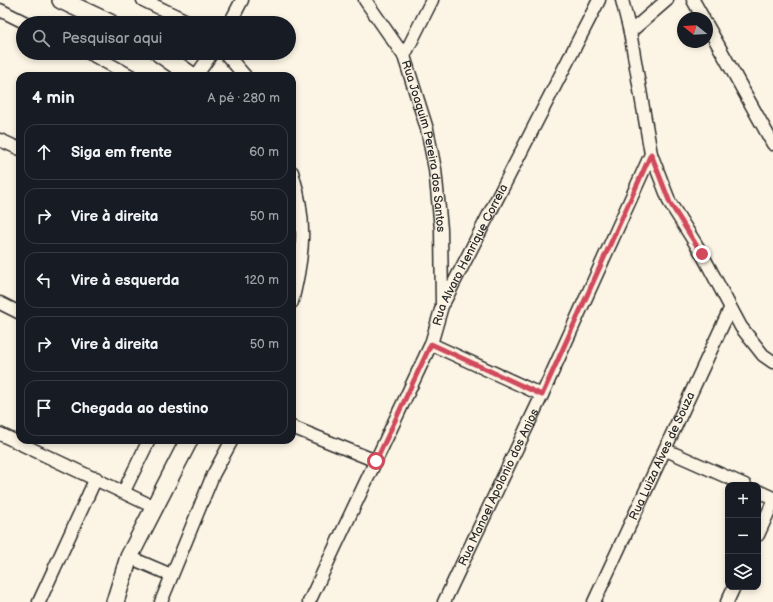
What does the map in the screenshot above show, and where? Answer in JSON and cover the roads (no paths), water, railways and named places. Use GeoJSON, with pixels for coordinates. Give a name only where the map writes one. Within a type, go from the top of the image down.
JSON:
{"type":"FeatureCollection","features":[{"type":"Feature","properties":{"kind":"main road"},"geometry":{"type":"LineString","coordinates":[[61,0],[95,16]]}},
{"type":"Feature","properties":{"kind":"main road"},"geometry":{"type":"LineString","coordinates":[[169,60],[186,72]]}},
{"type":"Feature","properties":{"kind":"main road"},"geometry":{"type":"LineString","coordinates":[[115,602],[129,557],[187,444]]}},
{"type":"Feature","properties":{"kind":"street"},"geometry":{"type":"LineString","coordinates":[[143,0],[176,16]]}},
{"type":"Feature","properties":{"kind":"street"},"geometry":{"type":"LineString","coordinates":[[234,16],[242,0]]}},
{"type":"Feature","properties":{"kind":"street","name":"Rua Joaquim Pereira dos Santos"},"geometry":{"type":"LineString","coordinates":[[365,0],[404,56],[427,129],[435,169],[441,229],[442,306]]}},
{"type":"Feature","properties":{"kind":"street"},"geometry":{"type":"LineString","coordinates":[[404,56],[432,0]]}},
{"type":"Feature","properties":{"kind":"street","name":"Rua Alvaro Henrique Correia"},"geometry":{"type":"LineString","coordinates":[[309,602],[431,344],[442,306],[600,0]]}},
{"type":"Feature","properties":{"kind":"street"},"geometry":{"type":"LineString","coordinates":[[622,0],[630,32],[651,154],[670,203],[702,254],[730,309],[751,342],[764,356],[773,362]]}},
{"type":"Feature","properties":{"kind":"street"},"geometry":{"type":"LineString","coordinates":[[630,32],[668,0]]}},
{"type":"Feature","properties":{"kind":"street"},"geometry":{"type":"LineString","coordinates":[[693,0],[700,12]]}},
{"type":"Feature","properties":{"kind":"street"},"geometry":{"type":"LineString","coordinates":[[0,10],[16,18]]}},
{"type":"Feature","properties":{"kind":"street"},"geometry":{"type":"LineString","coordinates":[[713,36],[773,144]]}},
{"type":"Feature","properties":{"kind":"street"},"geometry":{"type":"LineString","coordinates":[[104,60],[125,72]]}},
{"type":"Feature","properties":{"kind":"street"},"geometry":{"type":"LineString","coordinates":[[199,72],[207,60]]}},
{"type":"Feature","properties":{"kind":"street"},"geometry":{"type":"LineString","coordinates":[[231,60],[242,72]]}},
{"type":"Feature","properties":{"kind":"street"},"geometry":{"type":"LineString","coordinates":[[0,140],[16,147]]}},
{"type":"Feature","properties":{"kind":"street","name":"Rua Manoel Apolonio dos Anjos"},"geometry":{"type":"LineString","coordinates":[[444,602],[542,395],[651,154]]}},
{"type":"Feature","properties":{"kind":"street"},"geometry":{"type":"LineString","coordinates":[[296,186],[300,200],[303,234],[300,271],[296,286]]}},
{"type":"Feature","properties":{"kind":"street"},"geometry":{"type":"LineString","coordinates":[[0,303],[16,311]]}},
{"type":"Feature","properties":{"kind":"street","name":"Rua Luiza Alves de Souza"},"geometry":{"type":"LineString","coordinates":[[594,602],[666,450],[730,309]]}},
{"type":"Feature","properties":{"kind":"street"},"geometry":{"type":"LineString","coordinates":[[431,344],[542,395]]}},
{"type":"Feature","properties":{"kind":"street"},"geometry":{"type":"LineString","coordinates":[[296,429],[376,461]]}},
{"type":"Feature","properties":{"kind":"street"},"geometry":{"type":"LineString","coordinates":[[0,434],[16,439]]}},
{"type":"Feature","properties":{"kind":"street"},"geometry":{"type":"LineString","coordinates":[[27,444],[154,507]]}},
{"type":"Feature","properties":{"kind":"street"},"geometry":{"type":"LineString","coordinates":[[124,491],[147,444]]}},
{"type":"Feature","properties":{"kind":"street"},"geometry":{"type":"LineString","coordinates":[[161,602],[170,575],[213,476],[230,444]]}},
{"type":"Feature","properties":{"kind":"street"},"geometry":{"type":"LineString","coordinates":[[666,450],[738,482]]}},
{"type":"Feature","properties":{"kind":"street"},"geometry":{"type":"LineString","coordinates":[[39,602],[96,478]]}},
{"type":"Feature","properties":{"kind":"street"},"geometry":{"type":"LineString","coordinates":[[761,492],[773,498]]}},
{"type":"Feature","properties":{"kind":"street"},"geometry":{"type":"LineString","coordinates":[[761,528],[773,502]]}},
{"type":"Feature","properties":{"kind":"street"},"geometry":{"type":"LineString","coordinates":[[129,557],[170,575]]}},
{"type":"Feature","properties":{"kind":"street"},"geometry":{"type":"LineString","coordinates":[[727,602],[733,590]]}}]}
